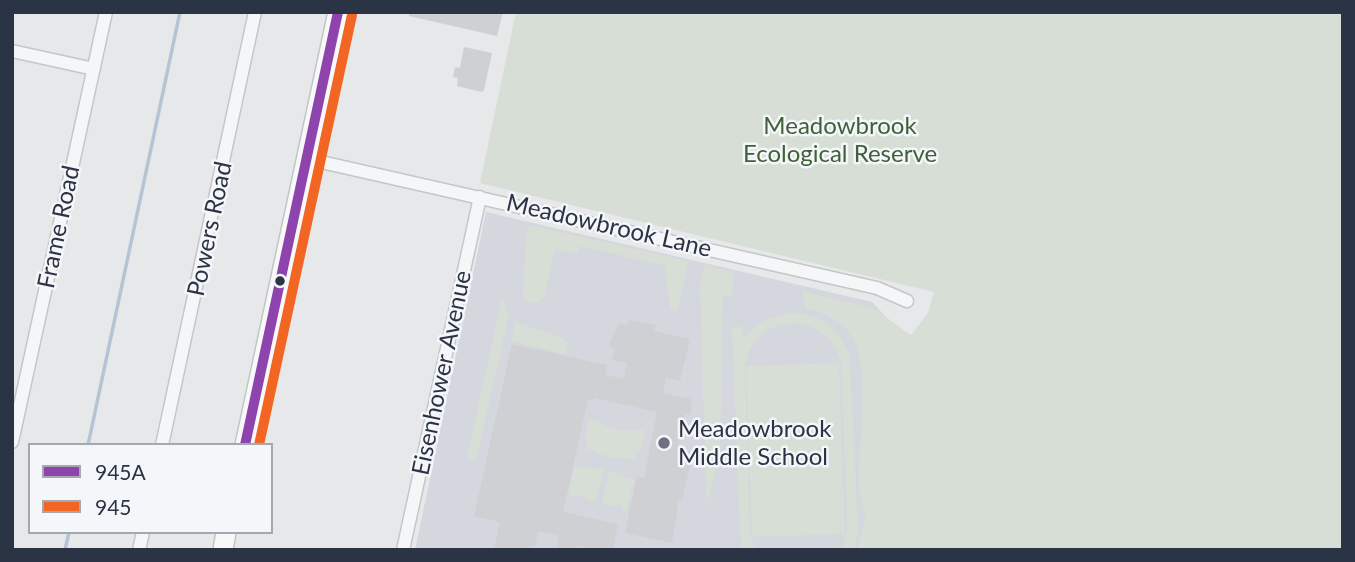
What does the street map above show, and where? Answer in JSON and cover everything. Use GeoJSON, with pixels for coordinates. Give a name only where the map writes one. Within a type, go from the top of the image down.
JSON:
{"type":"FeatureCollection","features":[{"type":"Feature","properties":{"kind":"main road"},"geometry":{"type":"LineString","coordinates":[[245,443],[338,12]]}},
{"type":"Feature","properties":{"kind":"street","name":"Frame Road"},"geometry":{"type":"LineString","coordinates":[[12,442],[106,12]]}},
{"type":"Feature","properties":{"kind":"street","name":"Powers Road"},"geometry":{"type":"LineString","coordinates":[[162,443],[255,12]]}},
{"type":"Feature","properties":{"kind":"street"},"geometry":{"type":"LineString","coordinates":[[12,51],[94,69]]}},
{"type":"Feature","properties":{"kind":"street","name":"Meadowbrook Lane"},"geometry":{"type":"LineString","coordinates":[[308,159],[877,288],[907,301]]}},
{"type":"Feature","properties":{"kind":"street","name":"Eisenhower Avenue"},"geometry":{"type":"LineString","coordinates":[[403,550],[480,197]]}},
{"type":"Feature","properties":{"kind":"shaded area","name":"Meadowbrook Middle School"},"geometry":{"type":"Polygon","coordinates":[[[486,212],[872,302],[889,320],[869,550],[415,550],[486,212]]]}},
{"type":"Feature","properties":{"kind":"green space","name":"Meadowbrook Ecological Reserve"},"geometry":{"type":"Polygon","coordinates":[[[516,12],[1343,12],[1343,550],[857,550],[865,513],[859,480],[863,392],[858,352],[851,336],[842,325],[826,315],[806,308],[802,291],[873,308],[911,335],[928,313],[934,292],[480,183],[516,12]]]}},
{"type":"Feature","properties":{"kind":"green space"},"geometry":{"type":"Polygon","coordinates":[[[529,225],[689,261],[678,308],[674,311],[670,307],[665,266],[580,246],[578,253],[555,250],[544,298],[536,304],[525,300],[526,234],[529,225]]]}},
{"type":"Feature","properties":{"kind":"green space"},"geometry":{"type":"Polygon","coordinates":[[[704,265],[734,272],[732,295],[723,296],[720,457],[708,499],[700,287],[704,265]]]}},
{"type":"Feature","properties":{"kind":"green space"},"geometry":{"type":"Polygon","coordinates":[[[502,297],[509,315],[476,461],[467,458],[502,297]]]}},
{"type":"Feature","properties":{"kind":"green space"},"geometry":{"type":"Polygon","coordinates":[[[785,313],[807,315],[825,323],[840,337],[850,357],[858,530],[854,550],[842,550],[847,529],[841,363],[833,346],[822,333],[793,323],[777,326],[764,334],[752,346],[745,364],[750,535],[755,550],[742,548],[732,327],[742,327],[743,339],[759,323],[785,313]]]}},
{"type":"Feature","properties":{"kind":"green space"},"geometry":{"type":"Polygon","coordinates":[[[516,321],[568,343],[565,354],[511,341],[516,321]]]}},
{"type":"Feature","properties":{"kind":"green space"},"geometry":{"type":"Polygon","coordinates":[[[839,363],[845,534],[752,537],[746,366],[839,363]]]}},
{"type":"Feature","properties":{"kind":"green space"},"geometry":{"type":"Polygon","coordinates":[[[589,419],[622,431],[645,431],[640,451],[635,452],[635,459],[610,458],[586,448],[588,441],[584,440],[589,419]]]}},
{"type":"Feature","properties":{"kind":"green space"},"geometry":{"type":"Polygon","coordinates":[[[574,467],[604,471],[595,503],[581,496],[568,496],[574,467]]]}},
{"type":"Feature","properties":{"kind":"green space"},"geometry":{"type":"Polygon","coordinates":[[[611,471],[634,480],[627,511],[623,511],[621,505],[604,505],[602,502],[611,471]]]}},
{"type":"Feature","properties":{"kind":"building"},"geometry":{"type":"Polygon","coordinates":[[[409,12],[503,12],[497,36],[409,16],[409,12]]]}},
{"type":"Feature","properties":{"kind":"building"},"geometry":{"type":"Polygon","coordinates":[[[464,47],[492,53],[482,92],[457,86],[458,78],[453,77],[455,67],[460,68],[464,47]]]}},
{"type":"Feature","properties":{"kind":"building"},"geometry":{"type":"Polygon","coordinates":[[[629,320],[656,325],[654,331],[690,339],[680,381],[666,378],[663,393],[691,399],[691,415],[685,414],[678,449],[693,453],[682,500],[679,499],[672,543],[625,533],[637,476],[644,478],[657,412],[594,398],[594,401],[588,399],[563,512],[618,524],[613,550],[597,550],[577,545],[576,550],[556,550],[559,536],[538,531],[535,547],[530,546],[530,550],[494,550],[500,522],[474,516],[512,344],[607,365],[605,375],[624,379],[627,363],[612,360],[615,349],[608,346],[619,323],[628,325],[629,320]]]}},
{"type":"Feature","properties":{"kind":"waterway"},"geometry":{"type":"LineString","coordinates":[[88,443],[180,12]]}},
{"type":"Feature","properties":{"kind":"waterway"},"geometry":{"type":"LineString","coordinates":[[65,550],[69,534]]}},
{"type":"Feature","properties":{"kind":"transit line","name":"945A"},"geometry":{"type":"LineString","coordinates":[[245,443],[338,12]]}},
{"type":"Feature","properties":{"kind":"transit line","name":"945"},"geometry":{"type":"LineString","coordinates":[[259,443],[352,15]]}},
{"type":"Feature","properties":{"kind":"place","name":"Meadowbrook Middle School"},"geometry":{"type":"Point","coordinates":[664,443]}}]}
